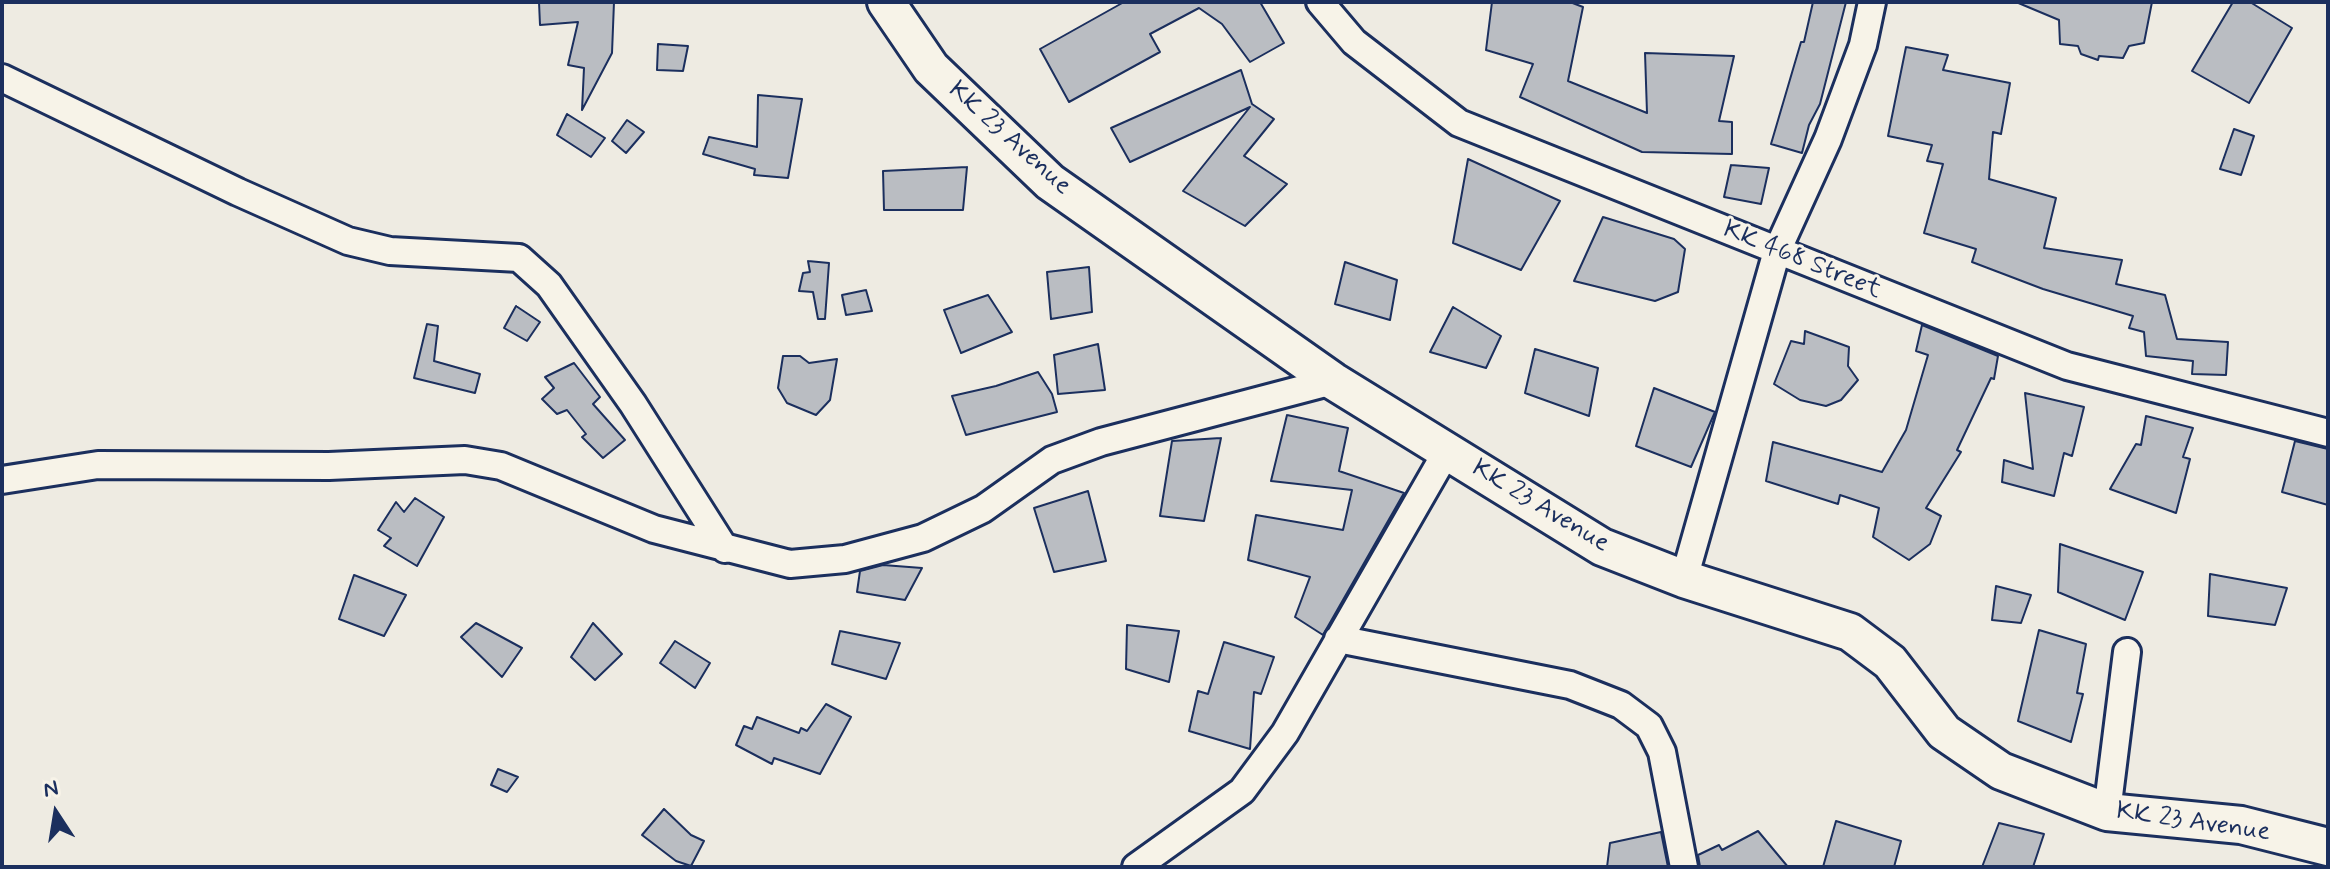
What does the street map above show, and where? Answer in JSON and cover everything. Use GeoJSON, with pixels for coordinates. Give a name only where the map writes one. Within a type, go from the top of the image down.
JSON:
{"type":"FeatureCollection","features":[{"type":"Feature","properties":{"kind":"main road","name":"KK 23 Avenue"},"geometry":{"type":"LineString","coordinates":[[886,2],[931,68],[1050,182],[1333,381],[1602,547],[1684,579],[1850,632],[1890,662],[1944,732],[2001,771],[2107,812],[2241,825],[2328,847]]}},
{"type":"Feature","properties":{"kind":"street","name":"KK 468 Street"},"geometry":{"type":"LineString","coordinates":[[1320,2],[1354,42],[1459,123],[2067,366],[2328,433]]}},
{"type":"Feature","properties":{"kind":"street"},"geometry":{"type":"LineString","coordinates":[[1684,579],[1777,251],[1828,139],[1863,45],[1872,2]]}},
{"type":"Feature","properties":{"kind":"street"},"geometry":{"type":"LineString","coordinates":[[2,78],[238,192],[348,241],[390,251],[519,258],[549,285],[633,404],[725,549]]}},
{"type":"Feature","properties":{"kind":"street"},"geometry":{"type":"LineString","coordinates":[[2,480],[98,465],[329,466],[465,460],[501,466],[654,529],[790,564],[845,559],[923,538],[983,509],[1052,460],[1101,442],[1333,381]]}},
{"type":"Feature","properties":{"kind":"street"},"geometry":{"type":"LineString","coordinates":[[1136,867],[1242,791],[1285,733],[1447,451]]}},
{"type":"Feature","properties":{"kind":"street"},"geometry":{"type":"LineString","coordinates":[[1338,639],[1570,685],[1621,705],[1649,726],[1662,752],[1684,867]]}},
{"type":"Feature","properties":{"kind":"street"},"geometry":{"type":"LineString","coordinates":[[2107,812],[2127,652]]}},
{"type":"Feature","properties":{"kind":"building"},"geometry":{"type":"Polygon","coordinates":[[[539,2],[614,2],[612,53],[582,110],[584,68],[568,65],[578,22],[540,25],[539,2]]]}},
{"type":"Feature","properties":{"kind":"building"},"geometry":{"type":"Polygon","coordinates":[[[1124,2],[1260,2],[1284,43],[1250,62],[1222,24],[1199,8],[1150,34],[1160,52],[1069,102],[1040,49],[1124,2]]]}},
{"type":"Feature","properties":{"kind":"building"},"geometry":{"type":"Polygon","coordinates":[[[1492,2],[1570,2],[1583,7],[1568,81],[1647,113],[1645,53],[1734,56],[1719,121],[1732,122],[1732,154],[1642,152],[1520,97],[1533,64],[1486,50],[1492,2]]]}},
{"type":"Feature","properties":{"kind":"building"},"geometry":{"type":"Polygon","coordinates":[[[1813,2],[1846,2],[1820,104],[1809,125],[1802,153],[1771,144],[1801,42],[1804,42],[1813,2]]]}},
{"type":"Feature","properties":{"kind":"building"},"geometry":{"type":"Polygon","coordinates":[[[2016,2],[2152,2],[2144,43],[2129,46],[2123,58],[2099,56],[2098,60],[2081,54],[2078,46],[2060,44],[2059,20],[2016,2]]]}},
{"type":"Feature","properties":{"kind":"building"},"geometry":{"type":"Polygon","coordinates":[[[2233,2],[2250,2],[2292,28],[2249,103],[2192,71],[2233,2]]]}},
{"type":"Feature","properties":{"kind":"building"},"geometry":{"type":"Polygon","coordinates":[[[658,44],[688,46],[683,71],[657,70],[658,44]]]}},
{"type":"Feature","properties":{"kind":"building"},"geometry":{"type":"Polygon","coordinates":[[[1906,47],[1948,55],[1943,70],[2010,83],[2001,134],[1993,132],[1989,179],[2056,198],[2044,248],[2122,260],[2116,284],[2165,295],[2177,339],[2228,342],[2226,375],[2192,374],[2193,361],[2146,356],[2144,332],[2129,328],[2133,316],[2043,289],[1972,262],[1976,249],[1924,233],[1943,164],[1927,161],[1932,145],[1888,136],[1906,47]]]}},
{"type":"Feature","properties":{"kind":"building"},"geometry":{"type":"Polygon","coordinates":[[[1241,70],[1252,104],[1274,119],[1244,156],[1287,184],[1245,226],[1183,191],[1250,107],[1130,162],[1111,128],[1241,70]]]}},
{"type":"Feature","properties":{"kind":"building"},"geometry":{"type":"Polygon","coordinates":[[[758,95],[802,99],[788,178],[754,175],[755,169],[703,154],[709,137],[757,147],[758,95]]]}},
{"type":"Feature","properties":{"kind":"building"},"geometry":{"type":"Polygon","coordinates":[[[567,114],[605,138],[591,157],[557,135],[567,114]]]}},
{"type":"Feature","properties":{"kind":"building"},"geometry":{"type":"Polygon","coordinates":[[[627,120],[644,132],[626,153],[612,141],[627,120]]]}},
{"type":"Feature","properties":{"kind":"building"},"geometry":{"type":"Polygon","coordinates":[[[2234,129],[2254,136],[2241,175],[2220,169],[2234,129]]]}},
{"type":"Feature","properties":{"kind":"building"},"geometry":{"type":"Polygon","coordinates":[[[1468,159],[1560,201],[1521,270],[1453,243],[1468,159]]]}},
{"type":"Feature","properties":{"kind":"building"},"geometry":{"type":"Polygon","coordinates":[[[1731,165],[1769,168],[1761,204],[1724,197],[1731,165]]]}},
{"type":"Feature","properties":{"kind":"building"},"geometry":{"type":"Polygon","coordinates":[[[967,167],[963,210],[884,210],[883,171],[967,167]]]}},
{"type":"Feature","properties":{"kind":"building"},"geometry":{"type":"Polygon","coordinates":[[[1603,217],[1674,239],[1685,249],[1678,292],[1655,301],[1574,281],[1603,217]]]}},
{"type":"Feature","properties":{"kind":"building"},"geometry":{"type":"Polygon","coordinates":[[[808,261],[829,263],[825,319],[818,319],[813,292],[799,291],[803,273],[810,272],[808,261]]]}},
{"type":"Feature","properties":{"kind":"building"},"geometry":{"type":"Polygon","coordinates":[[[1345,262],[1397,280],[1390,320],[1335,304],[1345,262]]]}},
{"type":"Feature","properties":{"kind":"building"},"geometry":{"type":"Polygon","coordinates":[[[1089,267],[1092,312],[1051,319],[1047,272],[1089,267]]]}},
{"type":"Feature","properties":{"kind":"building"},"geometry":{"type":"Polygon","coordinates":[[[866,290],[872,311],[846,315],[842,295],[866,290]]]}},
{"type":"Feature","properties":{"kind":"building"},"geometry":{"type":"Polygon","coordinates":[[[988,295],[1012,332],[961,353],[944,310],[988,295]]]}},
{"type":"Feature","properties":{"kind":"building"},"geometry":{"type":"Polygon","coordinates":[[[516,306],[540,322],[527,341],[504,328],[516,306]]]}},
{"type":"Feature","properties":{"kind":"building"},"geometry":{"type":"Polygon","coordinates":[[[1453,307],[1501,336],[1486,368],[1430,352],[1453,307]]]}},
{"type":"Feature","properties":{"kind":"building"},"geometry":{"type":"Polygon","coordinates":[[[427,324],[438,326],[434,361],[480,374],[475,393],[414,378],[427,324]]]}},
{"type":"Feature","properties":{"kind":"building"},"geometry":{"type":"Polygon","coordinates":[[[1922,325],[1998,356],[1994,379],[1991,378],[1957,450],[1961,452],[1926,508],[1941,516],[1930,544],[1909,560],[1873,537],[1879,508],[1840,495],[1838,504],[1766,481],[1773,442],[1882,472],[1906,430],[1928,355],[1916,351],[1922,325]]]}},
{"type":"Feature","properties":{"kind":"building"},"geometry":{"type":"Polygon","coordinates":[[[1805,331],[1849,347],[1848,366],[1858,380],[1841,400],[1826,406],[1800,400],[1774,384],[1791,341],[1804,344],[1805,331]]]}},
{"type":"Feature","properties":{"kind":"building"},"geometry":{"type":"Polygon","coordinates":[[[1098,344],[1105,390],[1058,394],[1054,355],[1098,344]]]}},
{"type":"Feature","properties":{"kind":"building"},"geometry":{"type":"Polygon","coordinates":[[[1535,349],[1598,368],[1589,416],[1525,393],[1535,349]]]}},
{"type":"Feature","properties":{"kind":"building"},"geometry":{"type":"Polygon","coordinates":[[[783,356],[800,356],[809,363],[837,359],[830,400],[816,415],[787,403],[778,388],[783,356]]]}},
{"type":"Feature","properties":{"kind":"building"},"geometry":{"type":"Polygon","coordinates":[[[574,363],[600,397],[593,404],[625,440],[603,458],[582,437],[586,434],[567,410],[557,414],[542,399],[554,388],[545,377],[574,363]]]}},
{"type":"Feature","properties":{"kind":"building"},"geometry":{"type":"Polygon","coordinates":[[[1038,372],[1052,394],[1057,412],[966,435],[952,396],[1038,372]]]}},
{"type":"Feature","properties":{"kind":"building"},"geometry":{"type":"Polygon","coordinates":[[[1654,388],[1715,412],[1691,467],[1636,446],[1654,388]]]}},
{"type":"Feature","properties":{"kind":"building"},"geometry":{"type":"Polygon","coordinates":[[[2025,393],[2084,407],[2072,456],[2064,453],[2054,496],[2002,482],[2004,460],[2033,469],[2025,393]]]}},
{"type":"Feature","properties":{"kind":"building"},"geometry":{"type":"Polygon","coordinates":[[[1287,415],[1348,428],[1339,471],[1404,493],[1323,635],[1295,617],[1310,577],[1248,560],[1256,515],[1343,530],[1352,490],[1271,481],[1287,415]]]}},
{"type":"Feature","properties":{"kind":"building"},"geometry":{"type":"Polygon","coordinates":[[[2146,416],[2193,428],[2183,457],[2190,459],[2176,513],[2110,489],[2136,444],[2141,445],[2146,416]]]}},
{"type":"Feature","properties":{"kind":"building"},"geometry":{"type":"Polygon","coordinates":[[[1221,438],[1204,521],[1160,516],[1172,441],[1221,438]]]}},
{"type":"Feature","properties":{"kind":"building"},"geometry":{"type":"Polygon","coordinates":[[[2295,441],[2328,449],[2328,505],[2282,492],[2295,441]]]}},
{"type":"Feature","properties":{"kind":"building"},"geometry":{"type":"Polygon","coordinates":[[[1088,491],[1106,561],[1054,572],[1034,508],[1088,491]]]}},
{"type":"Feature","properties":{"kind":"building"},"geometry":{"type":"Polygon","coordinates":[[[415,498],[444,517],[417,566],[384,546],[391,538],[378,530],[396,502],[404,512],[415,498]]]}},
{"type":"Feature","properties":{"kind":"building"},"geometry":{"type":"Polygon","coordinates":[[[2060,544],[2143,572],[2125,620],[2058,592],[2060,544]]]}},
{"type":"Feature","properties":{"kind":"building"},"geometry":{"type":"Polygon","coordinates":[[[883,565],[922,568],[905,600],[857,592],[860,571],[883,565]]]}},
{"type":"Feature","properties":{"kind":"building"},"geometry":{"type":"Polygon","coordinates":[[[2210,574],[2287,588],[2275,625],[2208,616],[2210,574]]]}},
{"type":"Feature","properties":{"kind":"building"},"geometry":{"type":"Polygon","coordinates":[[[354,575],[406,595],[384,636],[339,619],[354,575]]]}},
{"type":"Feature","properties":{"kind":"building"},"geometry":{"type":"Polygon","coordinates":[[[1996,586],[2031,595],[2021,623],[1992,620],[1996,586]]]}},
{"type":"Feature","properties":{"kind":"building"},"geometry":{"type":"Polygon","coordinates":[[[476,623],[522,648],[502,677],[461,637],[476,623]]]}},
{"type":"Feature","properties":{"kind":"building"},"geometry":{"type":"Polygon","coordinates":[[[593,623],[622,654],[595,680],[571,657],[593,623]]]}},
{"type":"Feature","properties":{"kind":"building"},"geometry":{"type":"Polygon","coordinates":[[[1127,625],[1179,631],[1169,682],[1126,669],[1127,625]]]}},
{"type":"Feature","properties":{"kind":"building"},"geometry":{"type":"Polygon","coordinates":[[[2039,630],[2086,644],[2077,693],[2083,694],[2071,742],[2018,721],[2039,630]]]}},
{"type":"Feature","properties":{"kind":"building"},"geometry":{"type":"Polygon","coordinates":[[[840,631],[900,643],[886,679],[832,664],[840,631]]]}},
{"type":"Feature","properties":{"kind":"building"},"geometry":{"type":"Polygon","coordinates":[[[675,641],[710,663],[695,688],[660,663],[675,641]]]}},
{"type":"Feature","properties":{"kind":"building"},"geometry":{"type":"Polygon","coordinates":[[[1224,642],[1274,657],[1261,694],[1254,692],[1250,749],[1189,731],[1198,691],[1208,694],[1224,642]]]}},
{"type":"Feature","properties":{"kind":"building"},"geometry":{"type":"Polygon","coordinates":[[[826,704],[851,717],[820,774],[774,758],[772,764],[736,745],[744,726],[752,729],[757,717],[799,733],[801,728],[807,731],[826,704]]]}},
{"type":"Feature","properties":{"kind":"building"},"geometry":{"type":"Polygon","coordinates":[[[498,769],[518,777],[507,792],[491,785],[498,769]]]}},
{"type":"Feature","properties":{"kind":"building"},"geometry":{"type":"Polygon","coordinates":[[[664,809],[691,835],[704,841],[691,866],[676,861],[642,835],[664,809]]]}},
{"type":"Feature","properties":{"kind":"building"},"geometry":{"type":"Polygon","coordinates":[[[1836,821],[1901,841],[1894,867],[1823,867],[1836,821]]]}},
{"type":"Feature","properties":{"kind":"building"},"geometry":{"type":"Polygon","coordinates":[[[1999,823],[2044,834],[2033,867],[1982,867],[1999,823]]]}},
{"type":"Feature","properties":{"kind":"building"},"geometry":{"type":"Polygon","coordinates":[[[1758,831],[1788,867],[1700,867],[1698,855],[1719,845],[1722,850],[1758,831]]]}},
{"type":"Feature","properties":{"kind":"building"},"geometry":{"type":"Polygon","coordinates":[[[1661,832],[1668,867],[1607,867],[1610,843],[1661,832]]]}}]}
